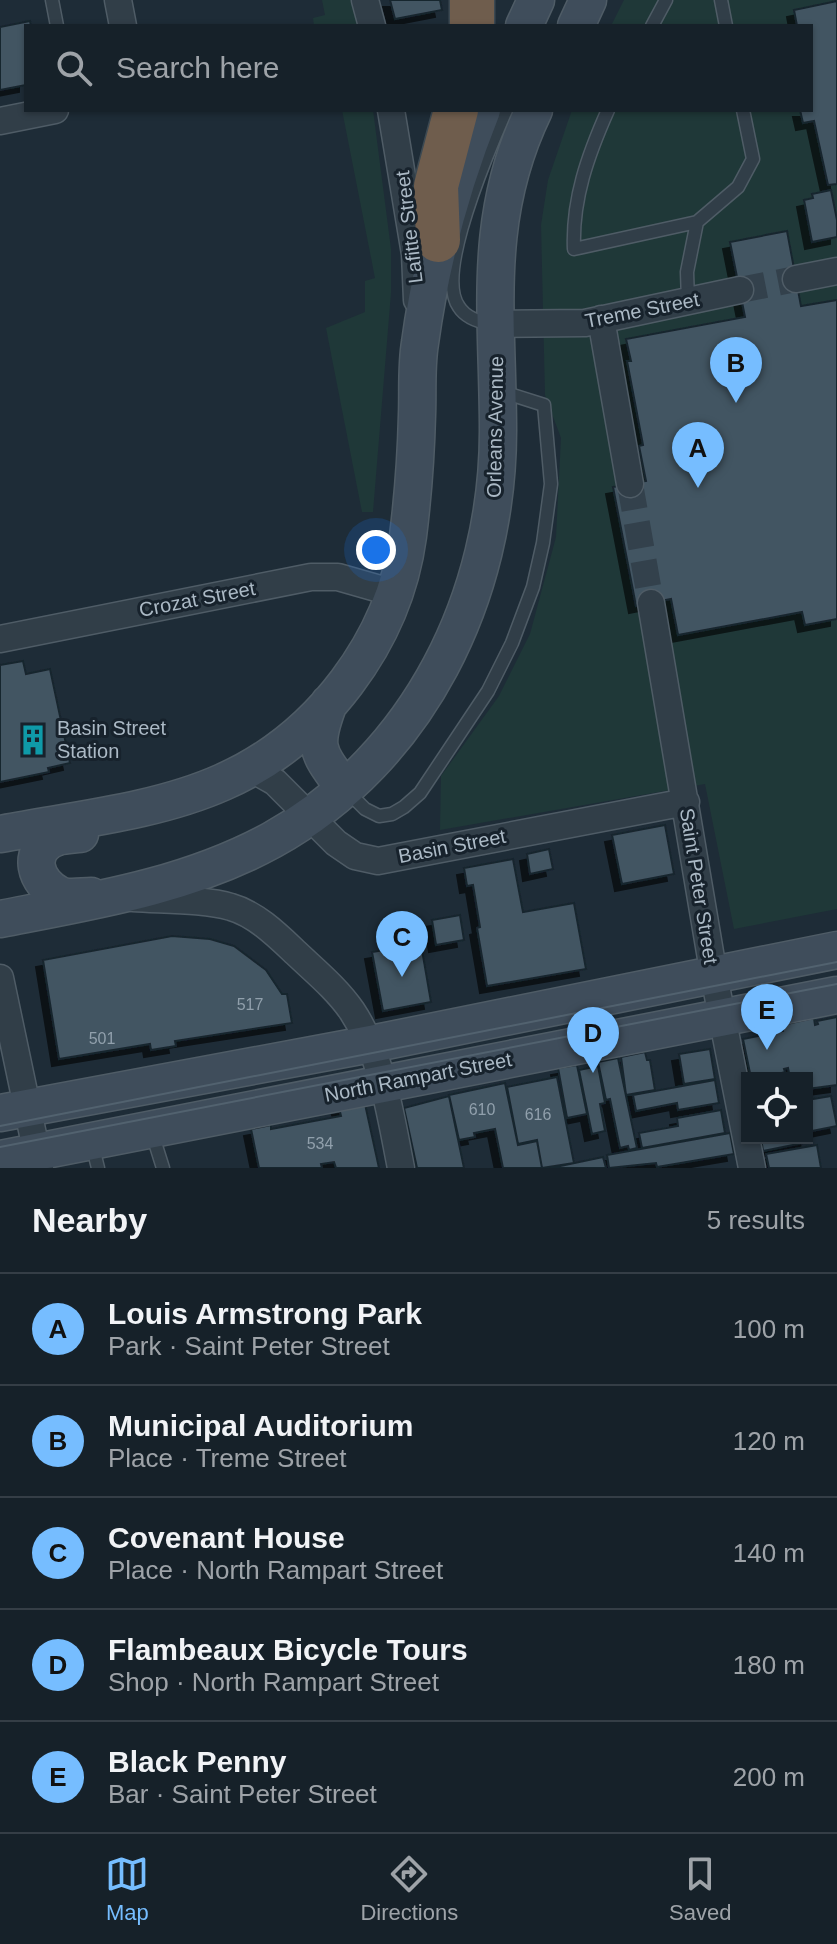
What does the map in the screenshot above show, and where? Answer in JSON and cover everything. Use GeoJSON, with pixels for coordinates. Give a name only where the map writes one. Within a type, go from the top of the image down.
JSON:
{"type":"FeatureCollection","features":[{"type":"Feature","properties":{"kind":"highway"},"geometry":{"type":"LineString","coordinates":[[472,0],[472,24]]}},
{"type":"Feature","properties":{"kind":"highway"},"geometry":{"type":"LineString","coordinates":[[438,240],[436,186],[455,112]]}},
{"type":"Feature","properties":{"kind":"street"},"geometry":{"type":"LineString","coordinates":[[118,0],[123,24]]}},
{"type":"Feature","properties":{"kind":"street"},"geometry":{"type":"LineString","coordinates":[[365,0],[371,24]]}},
{"type":"Feature","properties":{"kind":"street"},"geometry":{"type":"LineString","coordinates":[[525,24],[537,0]]}},
{"type":"Feature","properties":{"kind":"street"},"geometry":{"type":"LineString","coordinates":[[577,24],[588,0]]}},
{"type":"Feature","properties":{"kind":"street"},"geometry":{"type":"LineString","coordinates":[[0,121],[45,112]]}},
{"type":"Feature","properties":{"kind":"street","name":"Lafitte Street"},"geometry":{"type":"LineString","coordinates":[[391,112],[415,254],[420,344]]}},
{"type":"Feature","properties":{"kind":"street"},"geometry":{"type":"LineString","coordinates":[[0,834],[190,795],[250,768],[291,739],[354,674],[394,593],[408,537],[420,344],[438,240],[481,112]]}},
{"type":"Feature","properties":{"kind":"street","name":"Orleans Avenue"},"geometry":{"type":"LineString","coordinates":[[118,896],[162,885],[236,857],[273,839],[309,815],[344,788],[388,744],[416,708],[455,641],[486,551],[493,511],[497,476],[495,261],[499,218],[507,177],[533,112]]}},
{"type":"Feature","properties":{"kind":"street"},"geometry":{"type":"LineString","coordinates":[[796,279],[837,271]]}},
{"type":"Feature","properties":{"kind":"street","name":"Treme Street"},"geometry":{"type":"LineString","coordinates":[[496,324],[585,323],[740,290]]}},
{"type":"Feature","properties":{"kind":"street"},"geometry":{"type":"LineString","coordinates":[[601,319],[630,484]]}},
{"type":"Feature","properties":{"kind":"street","name":"Crozat Street"},"geometry":{"type":"LineString","coordinates":[[0,639],[311,577],[338,577],[394,593]]}},
{"type":"Feature","properties":{"kind":"street","name":"Saint Peter Street"},"geometry":{"type":"LineString","coordinates":[[651,603],[714,976],[752,1168]]}},
{"type":"Feature","properties":{"kind":"street"},"geometry":{"type":"LineString","coordinates":[[329,703],[319,730],[318,747],[322,758],[344,788]]}},
{"type":"Feature","properties":{"kind":"street","name":"Basin Street"},"geometry":{"type":"LineString","coordinates":[[250,768],[275,782],[336,843],[355,856],[378,861],[686,802]]}},
{"type":"Feature","properties":{"kind":"street"},"geometry":{"type":"LineString","coordinates":[[190,795],[170,811],[124,828],[55,838],[43,846],[36,857],[41,880],[62,896],[118,896],[230,906],[250,915],[283,941],[336,992],[371,1044],[384,1084],[401,1168]]}},
{"type":"Feature","properties":{"kind":"street"},"geometry":{"type":"LineString","coordinates":[[0,919],[118,896]]}},
{"type":"Feature","properties":{"kind":"street","name":"North Rampart Street"},"geometry":{"type":"LineString","coordinates":[[14,1110],[371,1044],[837,950]]}},
{"type":"Feature","properties":{"kind":"street"},"geometry":{"type":"LineString","coordinates":[[0,978],[14,1110],[39,1160]]}},
{"type":"Feature","properties":{"kind":"street","name":"North Rampart Street"},"geometry":{"type":"LineString","coordinates":[[0,1159],[39,1160],[94,1155],[151,1129],[837,995]]}},
{"type":"Feature","properties":{"kind":"lane"},"geometry":{"type":"LineString","coordinates":[[52,0],[57,24]]}},
{"type":"Feature","properties":{"kind":"lane"},"geometry":{"type":"LineString","coordinates":[[532,24],[537,0]]}},
{"type":"Feature","properties":{"kind":"lane"},"geometry":{"type":"LineString","coordinates":[[653,24],[666,0]]}},
{"type":"Feature","properties":{"kind":"lane"},"geometry":{"type":"LineString","coordinates":[[721,0],[726,24]]}},
{"type":"Feature","properties":{"kind":"lane"},"geometry":{"type":"LineString","coordinates":[[496,324],[479,322],[468,316],[458,306],[453,290],[466,209],[505,112]]}},
{"type":"Feature","properties":{"kind":"lane"},"geometry":{"type":"LineString","coordinates":[[607,112],[580,184],[573,220],[574,249],[697,222],[738,187],[753,159],[743,112]]}},
{"type":"Feature","properties":{"kind":"lane"},"geometry":{"type":"LineString","coordinates":[[688,301],[687,272],[697,222]]}},
{"type":"Feature","properties":{"kind":"lane"},"geometry":{"type":"LineString","coordinates":[[344,788],[365,809],[379,816],[392,814],[404,807],[420,793],[480,704],[512,643],[533,587],[551,484],[544,405],[498,390]]}},
{"type":"Feature","properties":{"kind":"lane"},"geometry":{"type":"LineString","coordinates":[[151,1129],[163,1168]]}},
{"type":"Feature","properties":{"kind":"green space"},"geometry":{"type":"Polygon","coordinates":[[[322,0],[351,0],[357,24],[314,24],[313,18],[325,15],[322,0]]]}},
{"type":"Feature","properties":{"kind":"green space"},"geometry":{"type":"Polygon","coordinates":[[[624,0],[837,0],[837,909],[734,929],[705,784],[440,830],[441,776],[499,696],[530,634],[556,537],[561,438],[545,395],[541,225],[548,180],[571,112],[813,112],[813,24],[612,24],[624,0]]]}},
{"type":"Feature","properties":{"kind":"green space"},"geometry":{"type":"Polygon","coordinates":[[[342,112],[373,112],[391,249],[391,293],[373,512],[362,512],[326,328],[365,312],[365,281],[375,278],[342,112]]]}},
{"type":"Feature","properties":{"kind":"building"},"geometry":{"type":"Polygon","coordinates":[[[390,0],[440,0],[442,10],[395,19],[390,0]]]}},
{"type":"Feature","properties":{"kind":"building"},"geometry":{"type":"Polygon","coordinates":[[[837,1],[837,184],[828,185],[814,121],[803,123],[800,112],[813,112],[813,24],[797,24],[794,10],[837,1]]]}},
{"type":"Feature","properties":{"kind":"building"},"geometry":{"type":"Polygon","coordinates":[[[30,21],[31,24],[24,24],[24,85],[0,90],[0,27],[30,21]]]}},
{"type":"Feature","properties":{"kind":"building"},"geometry":{"type":"Polygon","coordinates":[[[831,190],[837,237],[812,242],[804,200],[813,198],[812,194],[831,190]]]}},
{"type":"Feature","properties":{"kind":"building"},"geometry":{"type":"Polygon","coordinates":[[[787,231],[801,306],[837,300],[837,619],[805,625],[802,612],[678,635],[671,599],[636,606],[613,487],[646,481],[626,339],[745,317],[730,242],[787,231]]]}},
{"type":"Feature","properties":{"kind":"building","name":"Basin Street Station"},"geometry":{"type":"Polygon","coordinates":[[[23,661],[26,674],[50,669],[70,763],[48,768],[49,772],[0,782],[0,665],[23,661]]]}},
{"type":"Feature","properties":{"kind":"building"},"geometry":{"type":"Polygon","coordinates":[[[665,825],[674,874],[622,884],[612,835],[665,825]]]}},
{"type":"Feature","properties":{"kind":"building"},"geometry":{"type":"Polygon","coordinates":[[[549,849],[553,869],[530,874],[527,854],[549,849]]]}},
{"type":"Feature","properties":{"kind":"building"},"geometry":{"type":"Polygon","coordinates":[[[513,859],[523,912],[574,903],[586,969],[487,986],[473,885],[467,886],[464,868],[513,859]]]}},
{"type":"Feature","properties":{"kind":"building"},"geometry":{"type":"Polygon","coordinates":[[[460,915],[464,940],[436,945],[432,920],[460,915]]]}},
{"type":"Feature","properties":{"kind":"building"},"geometry":{"type":"Polygon","coordinates":[[[172,936],[210,939],[234,946],[266,970],[282,994],[287,994],[292,1023],[175,1041],[176,1046],[151,1050],[150,1044],[59,1059],[43,960],[172,936]]]}},
{"type":"Feature","properties":{"kind":"building"},"geometry":{"type":"Polygon","coordinates":[[[421,944],[431,1002],[383,1011],[372,952],[421,944]]]}},
{"type":"Feature","properties":{"kind":"building"},"geometry":{"type":"Polygon","coordinates":[[[837,1017],[837,1085],[813,1088],[813,1072],[789,1072],[788,1068],[784,1069],[785,1072],[750,1072],[743,1039],[783,1031],[782,1025],[814,1018],[815,1025],[817,1021],[837,1017]]]}},
{"type":"Feature","properties":{"kind":"building"},"geometry":{"type":"Polygon","coordinates":[[[710,1049],[715,1079],[684,1084],[679,1054],[710,1049]]]}},
{"type":"Feature","properties":{"kind":"building"},"geometry":{"type":"Polygon","coordinates":[[[645,1052],[647,1060],[650,1060],[655,1090],[626,1095],[621,1057],[645,1052]]]}},
{"type":"Feature","properties":{"kind":"building"},"geometry":{"type":"Polygon","coordinates":[[[618,1058],[637,1148],[629,1150],[628,1146],[620,1148],[610,1099],[606,1100],[598,1062],[618,1058]]]}},
{"type":"Feature","properties":{"kind":"building"},"geometry":{"type":"Polygon","coordinates":[[[577,1065],[587,1114],[567,1118],[558,1068],[577,1065]]]}},
{"type":"Feature","properties":{"kind":"building"},"geometry":{"type":"Polygon","coordinates":[[[598,1066],[605,1103],[600,1104],[605,1131],[592,1134],[579,1070],[598,1066]]]}},
{"type":"Feature","properties":{"kind":"building"},"geometry":{"type":"Polygon","coordinates":[[[557,1077],[574,1163],[542,1168],[537,1140],[518,1144],[507,1087],[557,1077]]]}},
{"type":"Feature","properties":{"kind":"building"},"geometry":{"type":"Polygon","coordinates":[[[715,1080],[719,1103],[678,1110],[677,1103],[636,1111],[633,1095],[715,1080]]]}},
{"type":"Feature","properties":{"kind":"building"},"geometry":{"type":"Polygon","coordinates":[[[505,1083],[518,1145],[537,1141],[542,1168],[503,1168],[495,1129],[459,1140],[449,1095],[505,1083]]]}},
{"type":"Feature","properties":{"kind":"building"},"geometry":{"type":"Polygon","coordinates":[[[449,1096],[464,1168],[417,1168],[404,1108],[449,1096]]]}},
{"type":"Feature","properties":{"kind":"building"},"geometry":{"type":"Polygon","coordinates":[[[831,1096],[837,1126],[813,1131],[813,1099],[831,1096]]]}},
{"type":"Feature","properties":{"kind":"building"},"geometry":{"type":"Polygon","coordinates":[[[365,1104],[379,1168],[336,1168],[334,1162],[321,1164],[322,1168],[259,1168],[251,1129],[271,1125],[271,1129],[341,1116],[339,1108],[365,1104]]]}},
{"type":"Feature","properties":{"kind":"building"},"geometry":{"type":"Polygon","coordinates":[[[721,1110],[725,1133],[642,1148],[639,1133],[678,1126],[677,1118],[721,1110]]]}},
{"type":"Feature","properties":{"kind":"building"},"geometry":{"type":"Polygon","coordinates":[[[730,1133],[734,1154],[657,1167],[656,1163],[609,1168],[607,1155],[730,1133]]]}},
{"type":"Feature","properties":{"kind":"building"},"geometry":{"type":"Polygon","coordinates":[[[762,1144],[798,1144],[763,1151],[762,1144]]]}},
{"type":"Feature","properties":{"kind":"building"},"geometry":{"type":"Polygon","coordinates":[[[817,1145],[821,1168],[769,1168],[766,1154],[817,1145]]]}},
{"type":"Feature","properties":{"kind":"building"},"geometry":{"type":"Polygon","coordinates":[[[603,1157],[606,1168],[551,1168],[603,1157]]]}},
{"type":"Feature","properties":{"kind":"tunnel"},"geometry":{"type":"LineString","coordinates":[[740,290],[796,279]]}},
{"type":"Feature","properties":{"kind":"tunnel"},"geometry":{"type":"LineString","coordinates":[[630,484],[651,603]]}},
{"type":"Feature","properties":{"kind":"tram line"},"geometry":{"type":"LineString","coordinates":[[0,1126],[837,962]]}},
{"type":"Feature","properties":{"kind":"tram line"},"geometry":{"type":"LineString","coordinates":[[0,1147],[837,984]]}},
{"type":"Feature","properties":{"kind":"place","name":"Municipal Auditorium"},"geometry":{"type":"Point","coordinates":[736,403]}},
{"type":"Feature","properties":{"kind":"place","name":"Louis Armstrong Park"},"geometry":{"type":"Point","coordinates":[698,488]}},
{"type":"Feature","properties":{"kind":"place","name":"Basin Street Station"},"geometry":{"type":"Point","coordinates":[33,740]}},
{"type":"Feature","properties":{"kind":"place","name":"Covenant House"},"geometry":{"type":"Point","coordinates":[402,977]}},
{"type":"Feature","properties":{"kind":"place","name":"Black Penny"},"geometry":{"type":"Point","coordinates":[767,1050]}},
{"type":"Feature","properties":{"kind":"place","name":"Flambeaux Bicycle Tours"},"geometry":{"type":"Point","coordinates":[593,1073]}}]}
